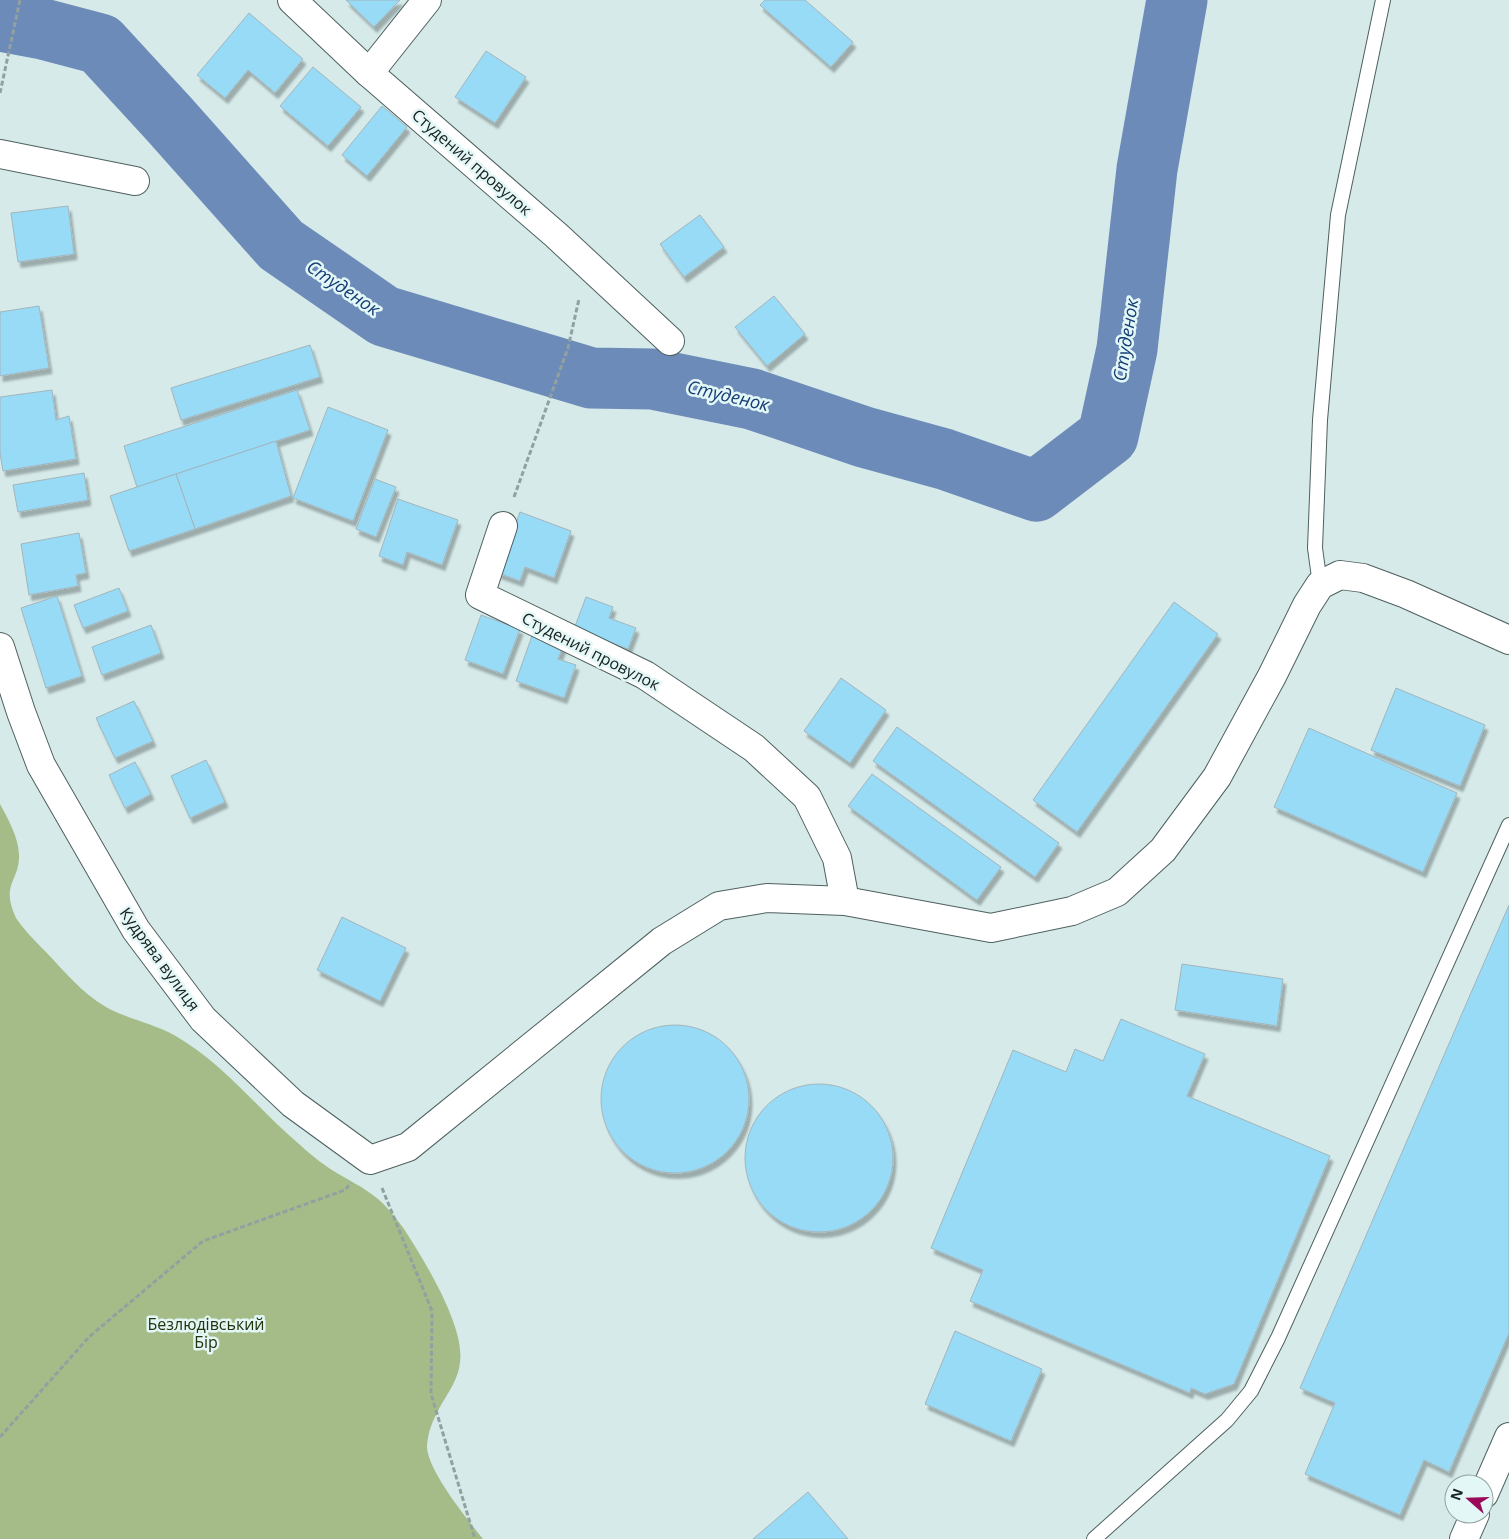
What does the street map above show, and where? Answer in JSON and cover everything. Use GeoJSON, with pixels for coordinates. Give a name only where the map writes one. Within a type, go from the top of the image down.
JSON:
{"type":"FeatureCollection","features":[{"type":"Feature","properties":{"kind":"street","name":"Студений провулок"},"geometry":{"type":"LineString","coordinates":[[292,0],[369,73],[589,264],[625,300],[670,340]]}},
{"type":"Feature","properties":{"kind":"street"},"geometry":{"type":"LineString","coordinates":[[369,73],[427,0]]}},
{"type":"Feature","properties":{"kind":"street"},"geometry":{"type":"LineString","coordinates":[[0,154],[135,181]]}},
{"type":"Feature","properties":{"kind":"street","name":"Студений провулок"},"geometry":{"type":"LineString","coordinates":[[504,526],[480,595],[646,675],[754,748],[807,797],[836,858],[845,901]]}},
{"type":"Feature","properties":{"kind":"street"},"geometry":{"type":"LineString","coordinates":[[370,1160],[408,1147],[662,941],[719,906],[767,898],[845,901],[991,928],[1072,910],[1117,892],[1163,850],[1217,777],[1272,676],[1306,605],[1320,585],[1340,575],[1363,578],[1406,594],[1509,640]]}},
{"type":"Feature","properties":{"kind":"street","name":"Кудрява вулиця"},"geometry":{"type":"LineString","coordinates":[[0,647],[41,765],[136,930],[203,1019],[293,1104],[370,1160]]}},
{"type":"Feature","properties":{"kind":"street"},"geometry":{"type":"LineString","coordinates":[[1493,1474],[1509,1438]]}},
{"type":"Feature","properties":{"kind":"street"},"geometry":{"type":"LineString","coordinates":[[1464,1539],[1471,1524]]}},
{"type":"Feature","properties":{"kind":"lane"},"geometry":{"type":"LineString","coordinates":[[1320,585],[1315,548],[1320,430],[1338,215],[1383,0]]}},
{"type":"Feature","properties":{"kind":"lane"},"geometry":{"type":"LineString","coordinates":[[1094,1539],[1227,1420],[1251,1391],[1278,1338],[1509,825]]}},
{"type":"Feature","properties":{"kind":"path"},"geometry":{"type":"LineString","coordinates":[[0,93],[20,0]]}},
{"type":"Feature","properties":{"kind":"path"},"geometry":{"type":"LineString","coordinates":[[504,526],[568,348],[589,264]]}},
{"type":"Feature","properties":{"kind":"path"},"geometry":{"type":"LineString","coordinates":[[0,1436],[89,1337],[203,1241],[344,1190],[370,1160],[432,1311],[431,1394],[475,1539]]}},
{"type":"Feature","properties":{"kind":"green space","name":"Безлюдівський Бір"},"geometry":{"type":"Polygon","coordinates":[[[0,804],[17,841],[19,854],[17,871],[10,890],[16,918],[22,927],[66,974],[89,995],[106,1007],[174,1035],[208,1058],[309,1153],[330,1169],[361,1187],[383,1203],[404,1229],[432,1275],[450,1312],[460,1347],[457,1377],[439,1408],[430,1431],[427,1448],[429,1458],[441,1482],[483,1539],[0,1539],[0,804]]]}},
{"type":"Feature","properties":{"kind":"building"},"geometry":{"type":"Polygon","coordinates":[[[346,0],[400,0],[374,27],[346,0]]]}},
{"type":"Feature","properties":{"kind":"building"},"geometry":{"type":"Polygon","coordinates":[[[765,0],[805,0],[853,42],[831,67],[760,5],[765,0]]]}},
{"type":"Feature","properties":{"kind":"building"},"geometry":{"type":"Polygon","coordinates":[[[249,13],[303,59],[275,93],[248,70],[225,98],[197,75],[249,13]]]}},
{"type":"Feature","properties":{"kind":"building"},"geometry":{"type":"Polygon","coordinates":[[[486,51],[526,77],[495,123],[455,97],[486,51]]]}},
{"type":"Feature","properties":{"kind":"building"},"geometry":{"type":"Polygon","coordinates":[[[313,67],[361,107],[328,146],[280,106],[313,67]]]}},
{"type":"Feature","properties":{"kind":"building"},"geometry":{"type":"Polygon","coordinates":[[[382,106],[407,127],[367,176],[342,155],[382,106]]]}},
{"type":"Feature","properties":{"kind":"building"},"geometry":{"type":"Polygon","coordinates":[[[68,206],[74,254],[18,262],[11,213],[68,206]]]}},
{"type":"Feature","properties":{"kind":"building"},"geometry":{"type":"Polygon","coordinates":[[[700,215],[724,247],[684,277],[660,244],[700,215]]]}},
{"type":"Feature","properties":{"kind":"building"},"geometry":{"type":"Polygon","coordinates":[[[774,296],[805,334],[767,366],[735,327],[774,296]]]}},
{"type":"Feature","properties":{"kind":"building"},"geometry":{"type":"Polygon","coordinates":[[[39,306],[49,368],[0,376],[0,312],[39,306]]]}},
{"type":"Feature","properties":{"kind":"building"},"geometry":{"type":"Polygon","coordinates":[[[310,345],[320,377],[181,420],[171,388],[310,345]]]}},
{"type":"Feature","properties":{"kind":"building"},"geometry":{"type":"Polygon","coordinates":[[[52,390],[56,420],[69,416],[76,459],[3,471],[0,453],[0,397],[52,390]]]}},
{"type":"Feature","properties":{"kind":"building"},"geometry":{"type":"Polygon","coordinates":[[[297,390],[310,430],[137,487],[124,446],[297,390]]]}},
{"type":"Feature","properties":{"kind":"building"},"geometry":{"type":"Polygon","coordinates":[[[328,407],[388,430],[353,521],[293,498],[328,407]]]}},
{"type":"Feature","properties":{"kind":"building"},"geometry":{"type":"Polygon","coordinates":[[[276,441],[291,496],[195,529],[176,474],[276,441]]]}},
{"type":"Feature","properties":{"kind":"building"},"geometry":{"type":"Polygon","coordinates":[[[84,473],[88,500],[18,512],[13,485],[84,473]]]}},
{"type":"Feature","properties":{"kind":"building"},"geometry":{"type":"Polygon","coordinates":[[[176,474],[195,529],[129,551],[110,496],[176,474]]]}},
{"type":"Feature","properties":{"kind":"building"},"geometry":{"type":"Polygon","coordinates":[[[375,479],[396,487],[376,537],[356,529],[375,479]]]}},
{"type":"Feature","properties":{"kind":"building"},"geometry":{"type":"Polygon","coordinates":[[[398,499],[458,520],[442,565],[407,552],[403,565],[379,556],[398,499]]]}},
{"type":"Feature","properties":{"kind":"building"},"geometry":{"type":"Polygon","coordinates":[[[520,512],[571,531],[554,578],[525,567],[520,581],[498,573],[520,512]]]}},
{"type":"Feature","properties":{"kind":"building"},"geometry":{"type":"Polygon","coordinates":[[[79,533],[86,573],[76,575],[78,586],[29,595],[21,544],[79,533]]]}},
{"type":"Feature","properties":{"kind":"building"},"geometry":{"type":"Polygon","coordinates":[[[119,588],[128,611],[83,628],[74,605],[119,588]]]}},
{"type":"Feature","properties":{"kind":"building"},"geometry":{"type":"Polygon","coordinates":[[[57,596],[82,676],[46,688],[21,608],[57,596]]]}},
{"type":"Feature","properties":{"kind":"building"},"geometry":{"type":"Polygon","coordinates":[[[586,597],[613,607],[609,618],[636,628],[628,649],[574,629],[586,597]]]}},
{"type":"Feature","properties":{"kind":"building"},"geometry":{"type":"Polygon","coordinates":[[[1174,602],[1218,634],[1077,832],[1033,800],[1174,602]]]}},
{"type":"Feature","properties":{"kind":"building"},"geometry":{"type":"Polygon","coordinates":[[[481,615],[520,629],[503,674],[465,660],[481,615]]]}},
{"type":"Feature","properties":{"kind":"building"},"geometry":{"type":"Polygon","coordinates":[[[151,625],[161,653],[102,675],[92,647],[151,625]]]}},
{"type":"Feature","properties":{"kind":"building"},"geometry":{"type":"Polygon","coordinates":[[[533,633],[564,644],[558,659],[576,665],[564,698],[516,681],[533,633]]]}},
{"type":"Feature","properties":{"kind":"building"},"geometry":{"type":"Polygon","coordinates":[[[841,678],[886,710],[850,763],[804,731],[841,678]]]}},
{"type":"Feature","properties":{"kind":"building"},"geometry":{"type":"Polygon","coordinates":[[[1396,688],[1485,725],[1460,786],[1371,750],[1396,688]]]}},
{"type":"Feature","properties":{"kind":"building"},"geometry":{"type":"Polygon","coordinates":[[[134,701],[153,741],[115,758],[96,718],[134,701]]]}},
{"type":"Feature","properties":{"kind":"building"},"geometry":{"type":"Polygon","coordinates":[[[897,727],[1059,843],[1035,877],[873,761],[897,727]]]}},
{"type":"Feature","properties":{"kind":"building"},"geometry":{"type":"Polygon","coordinates":[[[1309,728],[1457,793],[1423,872],[1274,807],[1309,728]]]}},
{"type":"Feature","properties":{"kind":"building"},"geometry":{"type":"Polygon","coordinates":[[[206,760],[225,802],[190,818],[171,776],[206,760]]]}},
{"type":"Feature","properties":{"kind":"building"},"geometry":{"type":"Polygon","coordinates":[[[135,762],[151,794],[125,808],[109,775],[135,762]]]}},
{"type":"Feature","properties":{"kind":"building"},"geometry":{"type":"Polygon","coordinates":[[[872,774],[1001,867],[977,900],[848,806],[872,774]]]}},
{"type":"Feature","properties":{"kind":"building"},"geometry":{"type":"Polygon","coordinates":[[[1509,905],[1509,1333],[1449,1472],[1424,1460],[1400,1515],[1305,1474],[1335,1403],[1300,1388],[1509,905]]]}},
{"type":"Feature","properties":{"kind":"building"},"geometry":{"type":"Polygon","coordinates":[[[342,917],[406,948],[380,1001],[317,970],[342,917]]]}},
{"type":"Feature","properties":{"kind":"building"},"geometry":{"type":"Polygon","coordinates":[[[1182,964],[1283,979],[1277,1026],[1175,1010],[1182,964]]]}},
{"type":"Feature","properties":{"kind":"building"},"geometry":{"type":"Polygon","coordinates":[[[1121,1019],[1205,1054],[1187,1096],[1330,1156],[1234,1384],[1205,1394],[1191,1388],[1190,1393],[970,1301],[983,1270],[931,1248],[1013,1050],[1066,1072],[1075,1049],[1103,1061],[1121,1019]]]}},
{"type":"Feature","properties":{"kind":"building"},"geometry":{"type":"Polygon","coordinates":[[[675,1025],[703,1031],[727,1047],[743,1071],[749,1099],[743,1127],[727,1151],[703,1167],[675,1173],[647,1167],[623,1151],[607,1127],[601,1099],[607,1071],[623,1047],[647,1031],[675,1025]]]}},
{"type":"Feature","properties":{"kind":"building"},"geometry":{"type":"Polygon","coordinates":[[[819,1084],[847,1090],[871,1106],[887,1130],[893,1158],[887,1186],[871,1210],[847,1226],[819,1232],[791,1226],[767,1210],[751,1186],[745,1158],[751,1130],[767,1106],[791,1090],[819,1084]]]}},
{"type":"Feature","properties":{"kind":"building"},"geometry":{"type":"Polygon","coordinates":[[[955,1331],[1042,1369],[1011,1441],[925,1404],[955,1331]]]}},
{"type":"Feature","properties":{"kind":"building"},"geometry":{"type":"Polygon","coordinates":[[[808,1492],[848,1539],[753,1539],[808,1492]]]}},
{"type":"Feature","properties":{"kind":"waterway","name":"Студенок"},"geometry":{"type":"LineString","coordinates":[[0,21],[43,29],[100,44],[281,245],[384,316],[591,378],[653,379],[752,399],[864,437],[944,459],[1036,491],[1108,436],[1127,349],[1147,169],[1177,0]]}}]}
